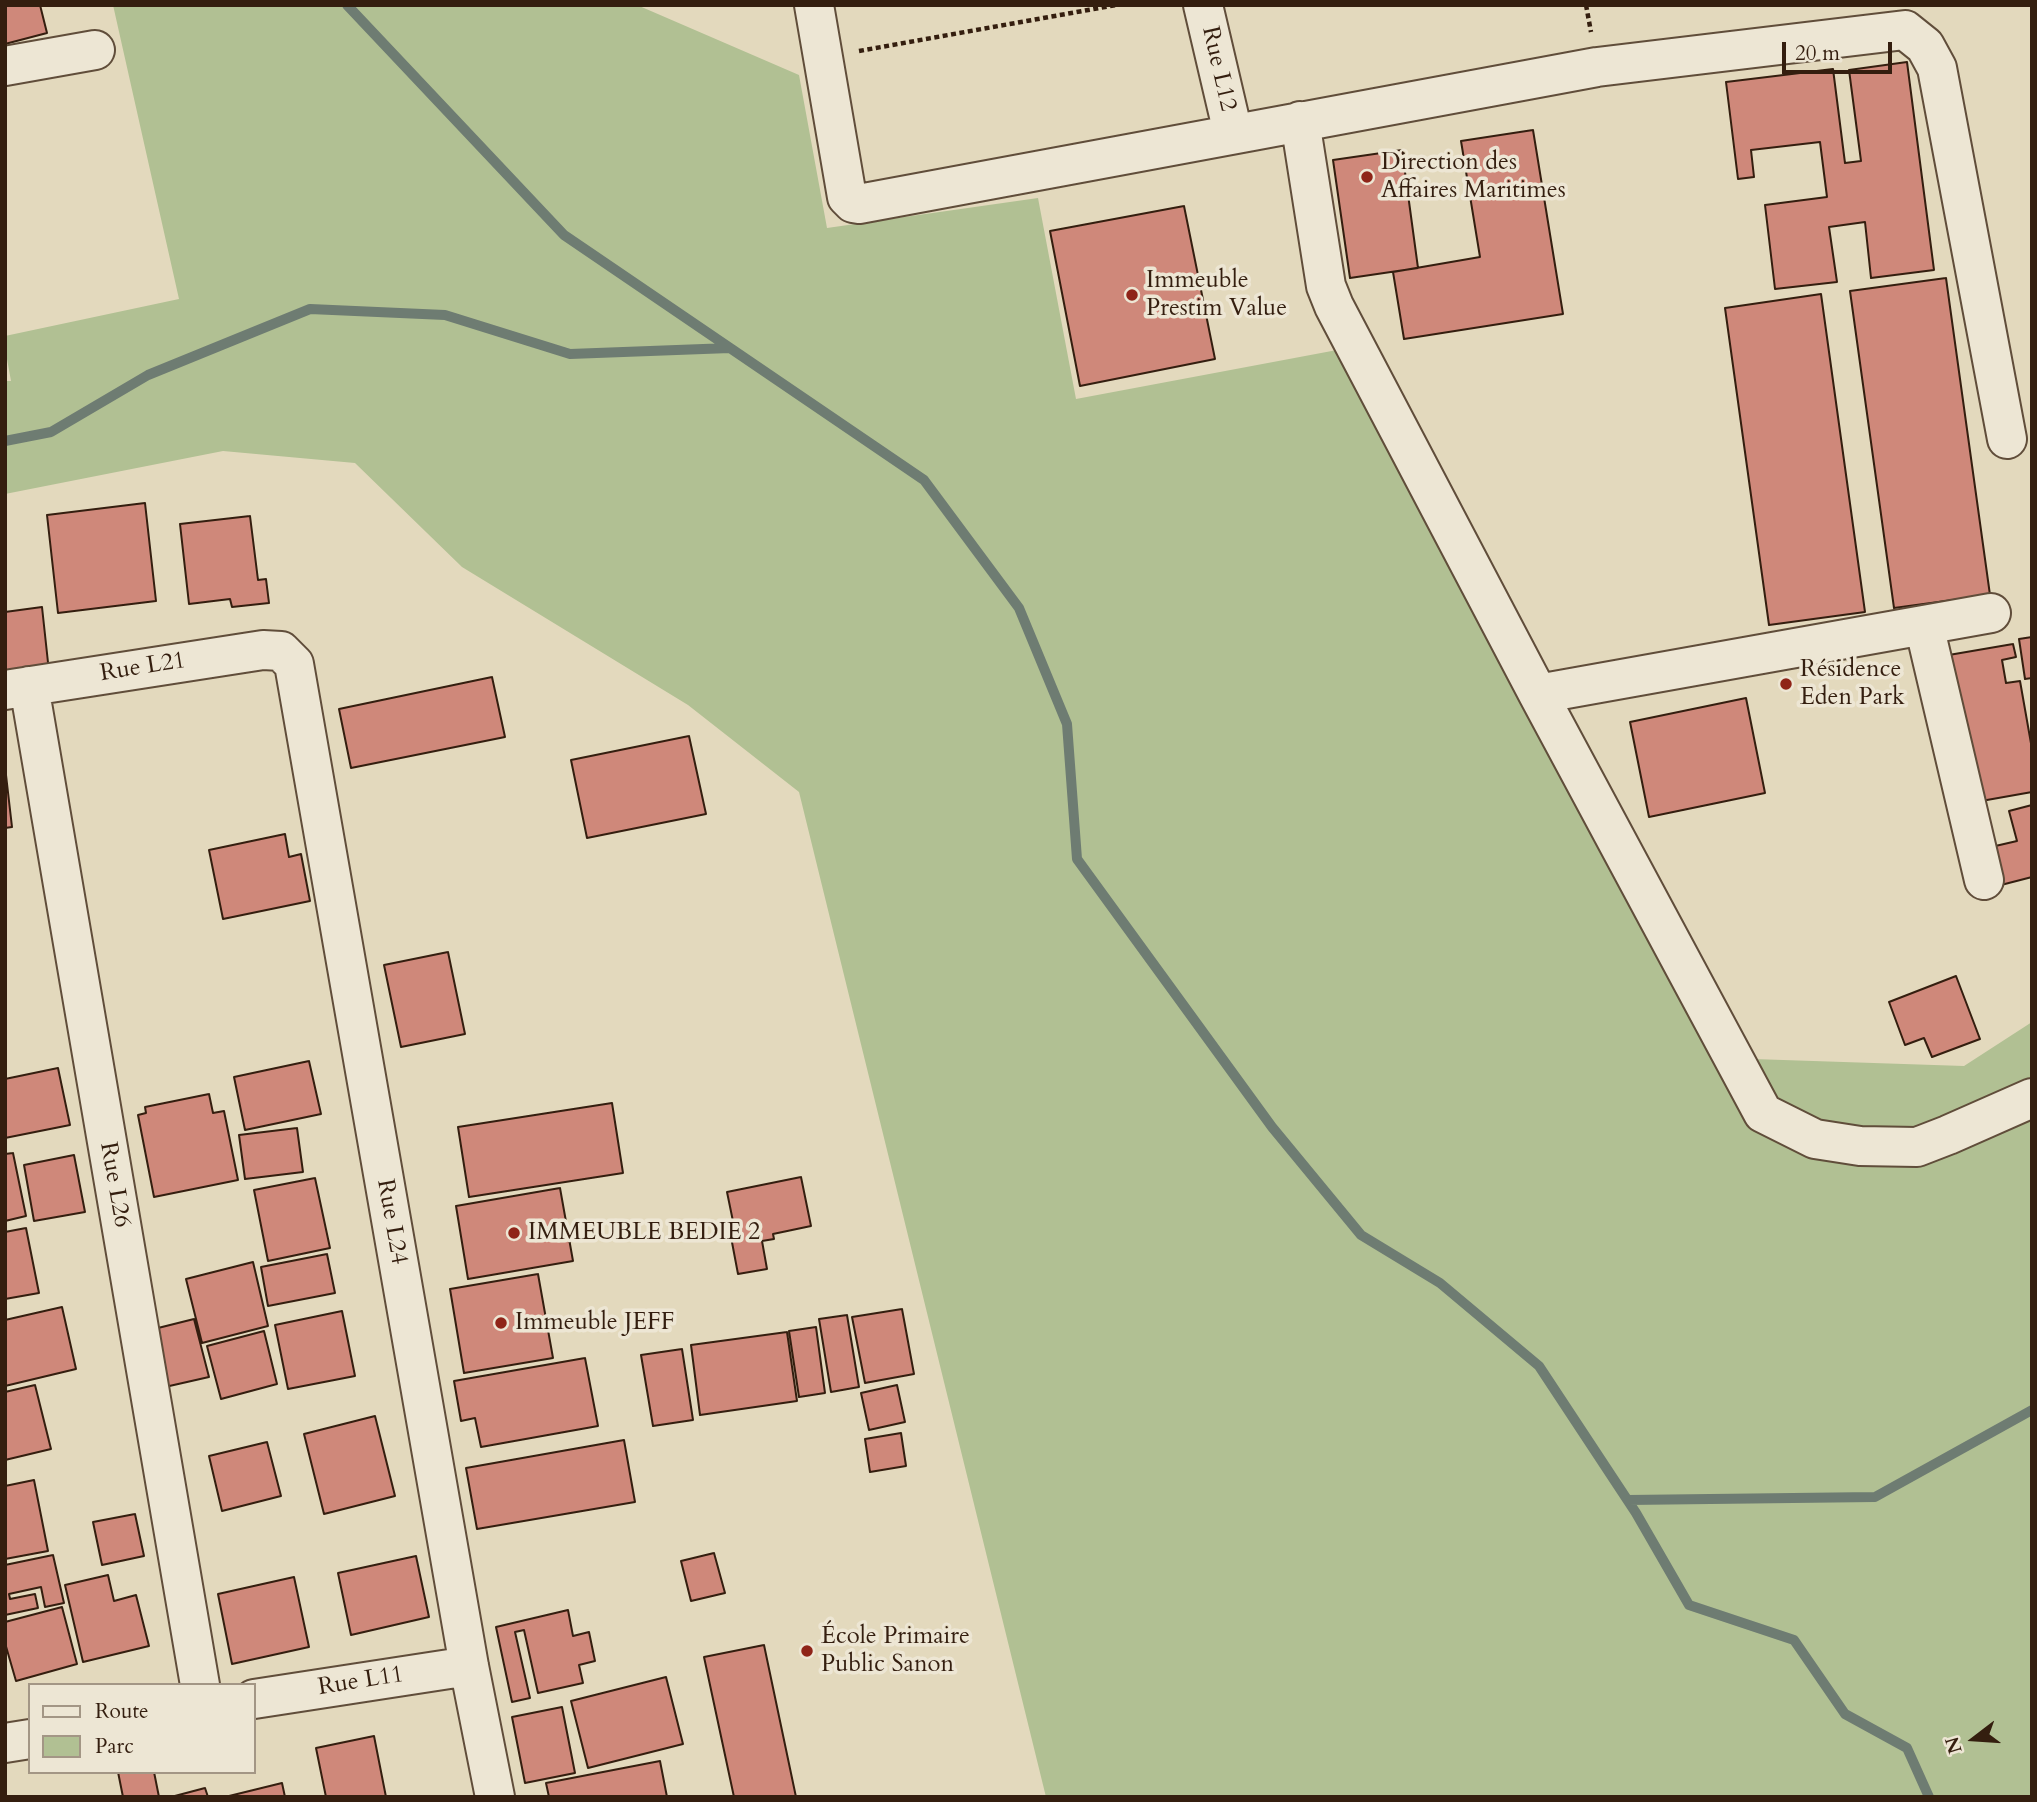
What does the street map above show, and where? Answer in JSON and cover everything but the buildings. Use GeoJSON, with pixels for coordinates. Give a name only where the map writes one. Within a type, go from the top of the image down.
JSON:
{"type":"FeatureCollection","features":[{"type":"Feature","properties":{"kind":"street"},"geometry":{"type":"LineString","coordinates":[[814,5],[847,197],[853,203],[859,204],[1597,67],[1905,30],[1925,46],[1937,68],[2007,439]]}},
{"type":"Feature","properties":{"kind":"street","name":"Rue L12"},"geometry":{"type":"LineString","coordinates":[[1203,5],[1233,133]]}},
{"type":"Feature","properties":{"kind":"street"},"geometry":{"type":"LineString","coordinates":[[5,66],[94,50]]}},
{"type":"Feature","properties":{"kind":"street"},"geometry":{"type":"LineString","coordinates":[[1300,121],[1326,286],[1334,306],[1763,1113],[1815,1139],[1860,1146],[1917,1147],[2032,1098]]}},
{"type":"Feature","properties":{"kind":"street"},"geometry":{"type":"LineString","coordinates":[[1538,694],[1991,613]]}},
{"type":"Feature","properties":{"kind":"street"},"geometry":{"type":"LineString","coordinates":[[1924,625],[1984,880]]}},
{"type":"Feature","properties":{"kind":"street","name":"Rue L21"},"geometry":{"type":"LineString","coordinates":[[17,688],[263,650],[281,651]]}},
{"type":"Feature","properties":{"kind":"street","name":"Rue L24"},"geometry":{"type":"LineString","coordinates":[[281,651],[294,664],[469,1666],[495,1797]]}},
{"type":"Feature","properties":{"kind":"street","name":"Rue L26"},"geometry":{"type":"LineString","coordinates":[[17,688],[200,1683]]}},
{"type":"Feature","properties":{"kind":"street","name":"Rue L11"},"geometry":{"type":"LineString","coordinates":[[256,1699],[469,1666]]}},
{"type":"Feature","properties":{"kind":"street"},"geometry":{"type":"LineString","coordinates":[[5,1743],[28,1739]]}},
{"type":"Feature","properties":{"kind":"path"},"geometry":{"type":"LineString","coordinates":[[824,58],[1116,5]]}},
{"type":"Feature","properties":{"kind":"green space"},"geometry":{"type":"Polygon","coordinates":[[[113,5],[637,5],[799,75],[827,228],[1038,198],[1076,399],[1369,344],[1753,1059],[1964,1066],[2032,1022],[2032,1797],[1046,1797],[799,792],[688,705],[462,567],[355,463],[223,451],[5,494],[5,381],[11,381],[5,336],[179,299],[113,5]]]}},
{"type":"Feature","properties":{"kind":"waterway"},"geometry":{"type":"LineString","coordinates":[[347,5],[564,235],[924,480],[1019,608],[1067,724],[1077,859],[1272,1127],[1361,1235],[1440,1283],[1539,1366],[1636,1513],[1689,1605],[1794,1640],[1845,1714],[1907,1748],[1929,1797]]}},
{"type":"Feature","properties":{"kind":"waterway"},"geometry":{"type":"LineString","coordinates":[[5,441],[51,432],[148,375],[310,309],[445,315],[570,354],[730,348]]}},
{"type":"Feature","properties":{"kind":"waterway"},"geometry":{"type":"LineString","coordinates":[[1628,1500],[1875,1497],[2032,1410]]}},
{"type":"Feature","properties":{"kind":"place","name":"Direction des Affaires Maritimes"},"geometry":{"type":"Point","coordinates":[1367,177]}},
{"type":"Feature","properties":{"kind":"place","name":"Immeuble Prestim Value"},"geometry":{"type":"Point","coordinates":[1132,295]}},
{"type":"Feature","properties":{"kind":"place","name":"Résidence Eden Park"},"geometry":{"type":"Point","coordinates":[1786,684]}},
{"type":"Feature","properties":{"kind":"place","name":"IMMEUBLE BEDIE 2"},"geometry":{"type":"Point","coordinates":[514,1233]}},
{"type":"Feature","properties":{"kind":"place","name":"Immeuble JEFF"},"geometry":{"type":"Point","coordinates":[501,1323]}},
{"type":"Feature","properties":{"kind":"place","name":"École Primaire Public Sanon"},"geometry":{"type":"Point","coordinates":[807,1651]}}]}
